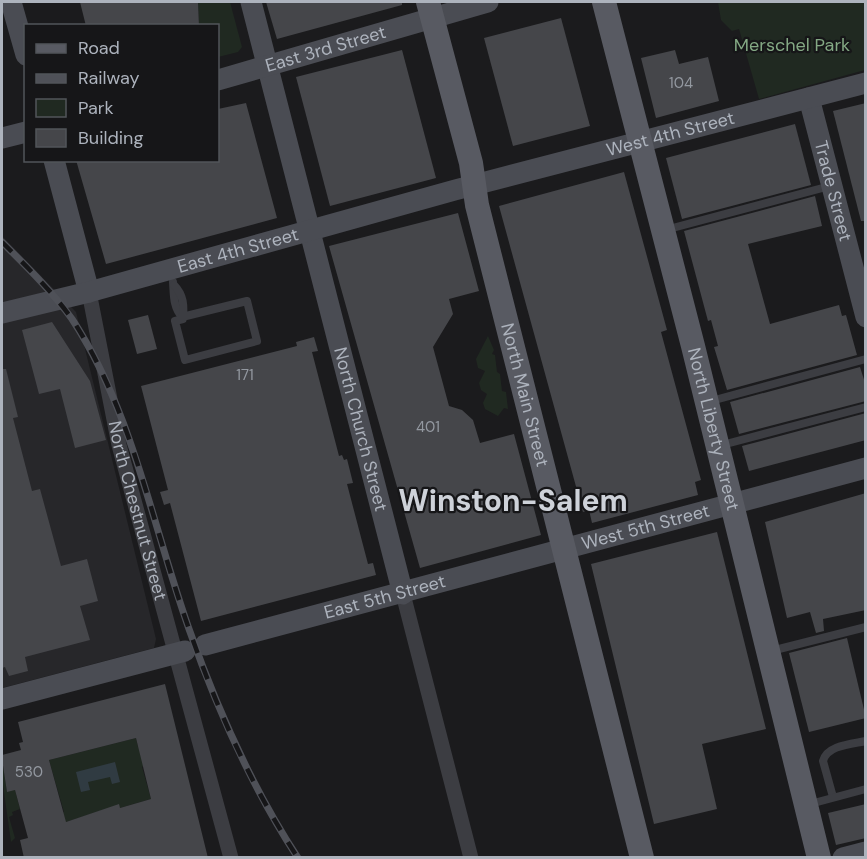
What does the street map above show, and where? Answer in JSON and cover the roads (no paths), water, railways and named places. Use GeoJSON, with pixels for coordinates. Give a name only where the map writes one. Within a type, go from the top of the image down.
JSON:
{"type":"FeatureCollection","features":[{"type":"Feature","properties":{"kind":"main road"},"geometry":{"type":"LineString","coordinates":[[11,2],[24,48]]}},
{"type":"Feature","properties":{"kind":"main road","name":"North Church Street"},"geometry":{"type":"LineString","coordinates":[[251,2],[403,594]]}},
{"type":"Feature","properties":{"kind":"main road","name":"East 3rd Street"},"geometry":{"type":"LineString","coordinates":[[219,80],[269,66],[430,9],[488,2]]}},
{"type":"Feature","properties":{"kind":"main road","name":"North Liberty Street"},"geometry":{"type":"LineString","coordinates":[[604,2],[733,505],[819,858]]}},
{"type":"Feature","properties":{"kind":"main road","name":"North Main Street"},"geometry":{"type":"LineString","coordinates":[[430,9],[471,163],[480,217],[642,858]]}},
{"type":"Feature","properties":{"kind":"main road","name":"West 4th Street"},"geometry":{"type":"LineString","coordinates":[[474,185],[866,83]]}},
{"type":"Feature","properties":{"kind":"main road","name":"Trade Street"},"geometry":{"type":"LineString","coordinates":[[809,98],[866,317]]}},
{"type":"Feature","properties":{"kind":"main road"},"geometry":{"type":"LineString","coordinates":[[2,138],[24,132]]}},
{"type":"Feature","properties":{"kind":"main road","name":"North Chestnut Street"},"geometry":{"type":"LineString","coordinates":[[55,162],[89,292]]}},
{"type":"Feature","properties":{"kind":"main road","name":"East 4th Street"},"geometry":{"type":"LineString","coordinates":[[2,313],[89,292],[172,277],[310,229],[474,185]]}},
{"type":"Feature","properties":{"kind":"main road","name":"West 5th Street"},"geometry":{"type":"LineString","coordinates":[[566,550],[866,468]]}},
{"type":"Feature","properties":{"kind":"main road","name":"East 5th Street"},"geometry":{"type":"LineString","coordinates":[[205,645],[566,550]]}},
{"type":"Feature","properties":{"kind":"main road"},"geometry":{"type":"LineString","coordinates":[[2,699],[180,652]]}},
{"type":"Feature","properties":{"kind":"main road"},"geometry":{"type":"LineString","coordinates":[[843,858],[866,852]]}},
{"type":"Feature","properties":{"kind":"street","name":"North Chestnut Street"},"geometry":{"type":"LineString","coordinates":[[89,292],[119,445],[180,652],[231,858]]}},
{"type":"Feature","properties":{"kind":"street","name":"North Church Street"},"geometry":{"type":"LineString","coordinates":[[403,594],[471,858]]}},
{"type":"Feature","properties":{"kind":"lane"},"geometry":{"type":"LineString","coordinates":[[663,231],[832,186]]}},
{"type":"Feature","properties":{"kind":"lane"},"geometry":{"type":"LineString","coordinates":[[172,277],[172,293],[177,312],[182,317]]}},
{"type":"Feature","properties":{"kind":"lane"},"geometry":{"type":"LineString","coordinates":[[247,300],[257,341],[185,360],[175,321],[182,317],[247,300]]}},
{"type":"Feature","properties":{"kind":"lane"},"geometry":{"type":"LineString","coordinates":[[707,402],[866,359]]}},
{"type":"Feature","properties":{"kind":"lane"},"geometry":{"type":"LineString","coordinates":[[718,446],[866,407]]}},
{"type":"Feature","properties":{"kind":"lane"},"geometry":{"type":"LineString","coordinates":[[768,652],[866,627]]}},
{"type":"Feature","properties":{"kind":"lane"},"geometry":{"type":"LineString","coordinates":[[833,798],[823,761],[824,756],[829,750],[866,741]]}},
{"type":"Feature","properties":{"kind":"lane"},"geometry":{"type":"LineString","coordinates":[[806,805],[866,789]]}},
{"type":"Feature","properties":{"kind":"railway"},"geometry":{"type":"LineString","coordinates":[[2,242],[72,319],[111,392],[140,470],[176,590],[211,688],[250,775],[298,858]]}},
{"type":"Feature","properties":{"kind":"district","name":"Winston-Salem"},"geometry":{"type":"Point","coordinates":[513,501]}},
{"type":"Feature","properties":{"kind":"park label","name":"Merschel Park"},"geometry":{"type":"Point","coordinates":[792,45]}}]}
